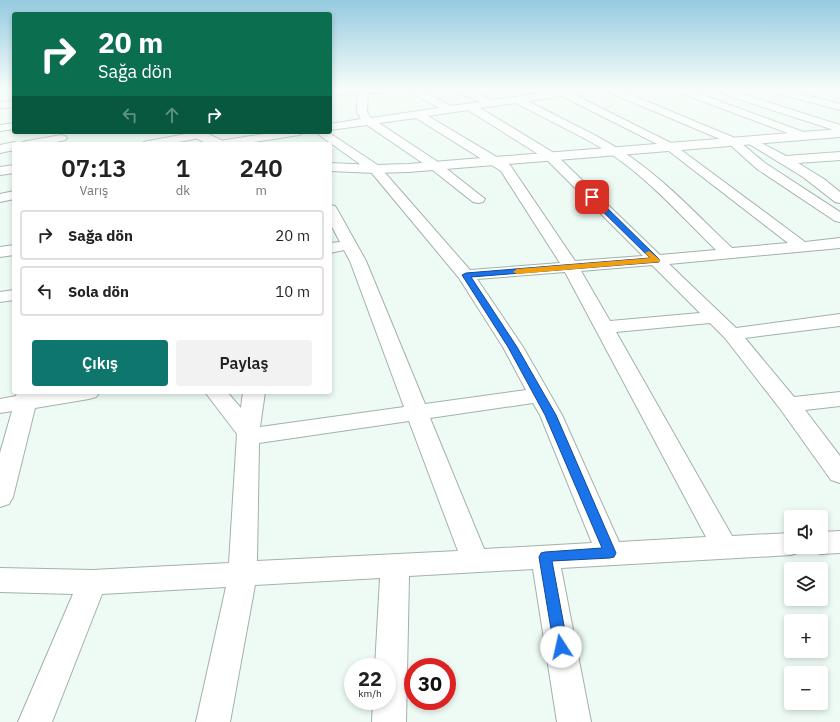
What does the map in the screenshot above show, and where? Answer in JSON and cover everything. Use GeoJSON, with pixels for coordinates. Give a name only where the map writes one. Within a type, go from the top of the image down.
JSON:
{"type":"FeatureCollection","features":[{"type":"Feature","properties":{"kind":"main road"},"geometry":{"type":"LineString","coordinates":[[332,167],[375,169],[614,152],[731,140],[750,140],[840,133]]}},
{"type":"Feature","properties":{"kind":"main road"},"geometry":{"type":"LineString","coordinates":[[199,134],[214,142]]}},
{"type":"Feature","properties":{"kind":"street"},"geometry":{"type":"LineString","coordinates":[[332,126],[345,123]]}},
{"type":"Feature","properties":{"kind":"street"},"geometry":{"type":"LineString","coordinates":[[373,123],[434,165],[478,199]]}},
{"type":"Feature","properties":{"kind":"street"},"geometry":{"type":"LineString","coordinates":[[431,123],[506,168],[572,267],[725,548]]}},
{"type":"Feature","properties":{"kind":"street"},"geometry":{"type":"LineString","coordinates":[[496,123],[550,156],[732,334],[790,405],[840,474]]}},
{"type":"Feature","properties":{"kind":"street"},"geometry":{"type":"LineString","coordinates":[[559,123],[614,152],[646,176],[728,254]]}},
{"type":"Feature","properties":{"kind":"street"},"geometry":{"type":"LineString","coordinates":[[622,123],[669,146],[801,246]]}},
{"type":"Feature","properties":{"kind":"street"},"geometry":{"type":"LineString","coordinates":[[690,123],[731,140],[758,163],[840,218]]}},
{"type":"Feature","properties":{"kind":"street"},"geometry":{"type":"LineString","coordinates":[[769,123],[805,136]]}},
{"type":"Feature","properties":{"kind":"street"},"geometry":{"type":"LineString","coordinates":[[821,123],[840,129]]}},
{"type":"Feature","properties":{"kind":"street"},"geometry":{"type":"LineString","coordinates":[[0,128],[12,126]]}},
{"type":"Feature","properties":{"kind":"street"},"geometry":{"type":"LineString","coordinates":[[157,142],[193,134]]}},
{"type":"Feature","properties":{"kind":"street"},"geometry":{"type":"LineString","coordinates":[[232,142],[286,134]]}},
{"type":"Feature","properties":{"kind":"street"},"geometry":{"type":"LineString","coordinates":[[324,134],[375,169],[466,275],[513,347],[540,395],[610,553]]}},
{"type":"Feature","properties":{"kind":"street"},"geometry":{"type":"LineString","coordinates":[[38,142],[61,138]]}},
{"type":"Feature","properties":{"kind":"street"},"geometry":{"type":"LineString","coordinates":[[750,140],[787,161],[825,186],[840,199]]}},
{"type":"Feature","properties":{"kind":"street"},"geometry":{"type":"LineString","coordinates":[[0,149],[12,146]]}},
{"type":"Feature","properties":{"kind":"street"},"geometry":{"type":"LineString","coordinates":[[758,163],[840,156]]}},
{"type":"Feature","properties":{"kind":"street"},"geometry":{"type":"LineString","coordinates":[[0,172],[12,169]]}},
{"type":"Feature","properties":{"kind":"street"},"geometry":{"type":"LineString","coordinates":[[825,186],[840,184]]}},
{"type":"Feature","properties":{"kind":"street"},"geometry":{"type":"LineString","coordinates":[[0,198],[12,195]]}},
{"type":"Feature","properties":{"kind":"street"},"geometry":{"type":"LineString","coordinates":[[332,217],[340,247],[358,261],[475,560]]}},
{"type":"Feature","properties":{"kind":"street"},"geometry":{"type":"LineString","coordinates":[[466,275],[728,254],[840,243]]}},
{"type":"Feature","properties":{"kind":"street"},"geometry":{"type":"LineString","coordinates":[[0,252],[12,250]]}},
{"type":"Feature","properties":{"kind":"street"},"geometry":{"type":"LineString","coordinates":[[0,297],[12,295]]}},
{"type":"Feature","properties":{"kind":"street"},"geometry":{"type":"LineString","coordinates":[[604,327],[714,316]]}},
{"type":"Feature","properties":{"kind":"street"},"geometry":{"type":"LineString","coordinates":[[732,334],[840,320]]}},
{"type":"Feature","properties":{"kind":"street"},"geometry":{"type":"LineString","coordinates":[[0,406],[26,398],[68,394]]}},
{"type":"Feature","properties":{"kind":"street"},"geometry":{"type":"LineString","coordinates":[[217,394],[248,435]]}},
{"type":"Feature","properties":{"kind":"street"},"geometry":{"type":"LineString","coordinates":[[213,722],[243,572],[248,435],[254,394]]}},
{"type":"Feature","properties":{"kind":"street"},"geometry":{"type":"LineString","coordinates":[[248,435],[540,395]]}},
{"type":"Feature","properties":{"kind":"street"},"geometry":{"type":"LineString","coordinates":[[0,497],[26,398]]}},
{"type":"Feature","properties":{"kind":"street"},"geometry":{"type":"LineString","coordinates":[[790,405],[840,399]]}},
{"type":"Feature","properties":{"kind":"street"},"geometry":{"type":"LineString","coordinates":[[828,543],[840,542]]}},
{"type":"Feature","properties":{"kind":"street"},"geometry":{"type":"LineString","coordinates":[[0,580],[92,582],[243,572],[784,544]]}},
{"type":"Feature","properties":{"kind":"street"},"geometry":{"type":"LineString","coordinates":[[545,557],[574,722]]}},
{"type":"Feature","properties":{"kind":"street"},"geometry":{"type":"LineString","coordinates":[[389,722],[395,565]]}},
{"type":"Feature","properties":{"kind":"street"},"geometry":{"type":"LineString","coordinates":[[35,722],[92,582]]}},
{"type":"Feature","properties":{"kind":"slow traffic"},"geometry":{"type":"LineString","coordinates":[[517,272],[656,260],[649,253]]}},
{"type":"Feature","properties":{"kind":"route"},"geometry":{"type":"LineString","coordinates":[[561,647],[545,557],[610,553],[550,415],[513,347],[466,275],[656,260],[592,197]]}}]}
